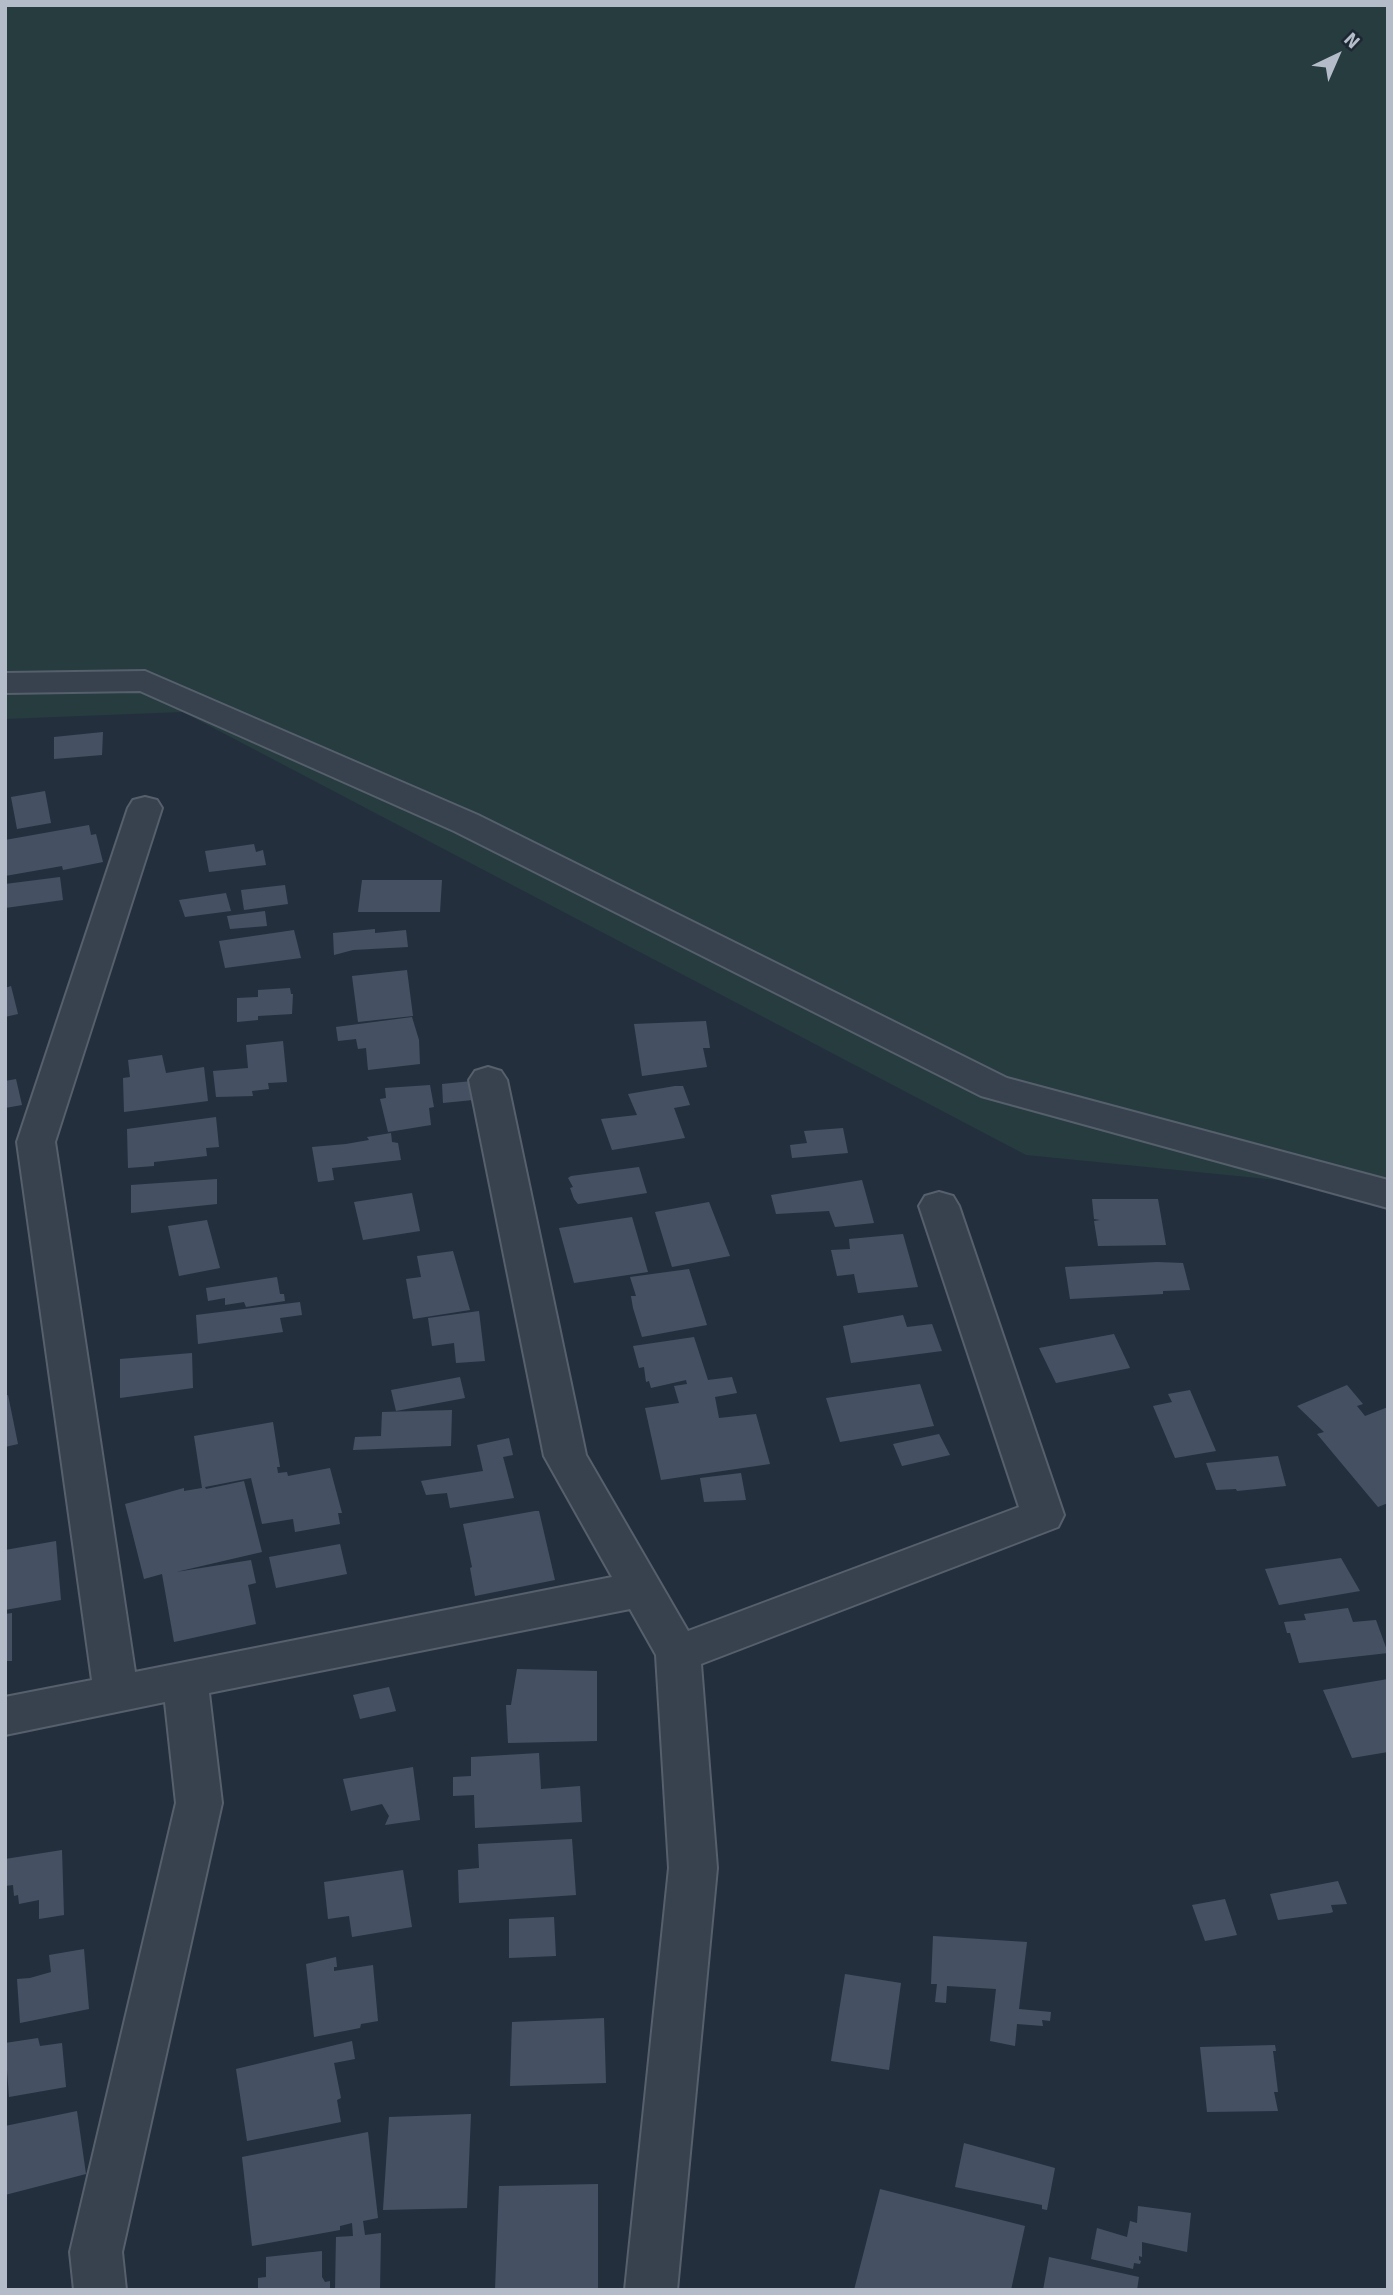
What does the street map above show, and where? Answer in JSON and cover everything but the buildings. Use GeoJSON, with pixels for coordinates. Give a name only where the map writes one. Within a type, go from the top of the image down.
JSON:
{"type":"FeatureCollection","features":[{"type":"Feature","properties":{"kind":"street"},"geometry":{"type":"LineString","coordinates":[[5,683],[145,681],[466,822],[994,1087],[1388,1194]]}},
{"type":"Feature","properties":{"kind":"street"},"geometry":{"type":"LineString","coordinates":[[116,1694],[36,1142],[145,808]]}},
{"type":"Feature","properties":{"kind":"street"},"geometry":{"type":"LineString","coordinates":[[488,1080],[565,1456],[678,1654],[693,1868],[651,2290]]}},
{"type":"Feature","properties":{"kind":"street"},"geometry":{"type":"LineString","coordinates":[[678,1654],[1043,1514],[939,1206]]}},
{"type":"Feature","properties":{"kind":"street"},"geometry":{"type":"LineString","coordinates":[[5,1716],[641,1589]]}},
{"type":"Feature","properties":{"kind":"street"},"geometry":{"type":"LineString","coordinates":[[100,2290],[96,2252],[198,1803],[185,1680]]}},
{"type":"Feature","properties":{"kind":"green space"},"geometry":{"type":"Polygon","coordinates":[[[5,5],[1388,5],[1388,1191],[1026,1155],[183,712],[5,719],[5,5]]]}}]}
